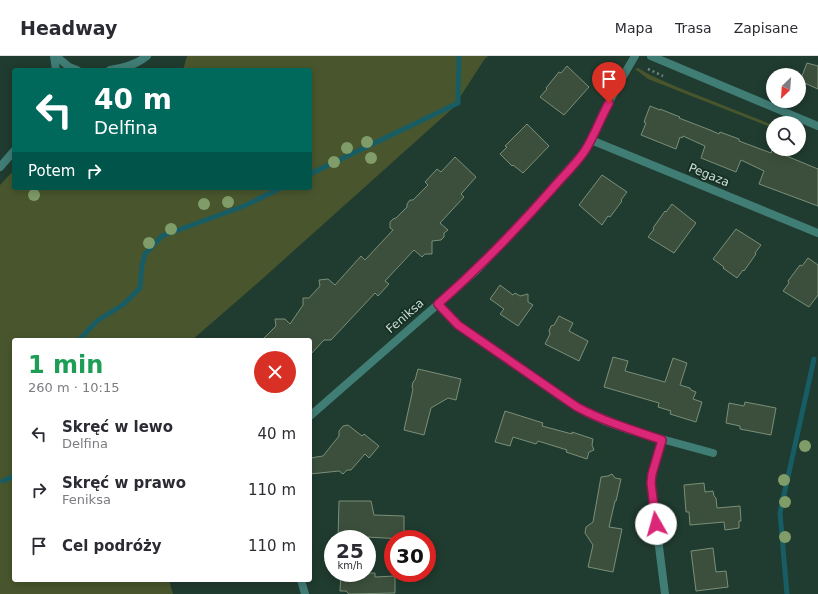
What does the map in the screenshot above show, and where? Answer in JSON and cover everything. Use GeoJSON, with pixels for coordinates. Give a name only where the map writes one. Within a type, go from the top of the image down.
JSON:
{"type":"FeatureCollection","features":[{"type":"Feature","properties":{"kind":"street"},"geometry":{"type":"LineString","coordinates":[[55,56],[56,68]]}},
{"type":"Feature","properties":{"kind":"street"},"geometry":{"type":"LineString","coordinates":[[55,56],[72,68]]}},
{"type":"Feature","properties":{"kind":"street"},"geometry":{"type":"LineString","coordinates":[[125,68],[139,62],[147,56]]}},
{"type":"Feature","properties":{"kind":"street","name":"Feniksa"},"geometry":{"type":"LineString","coordinates":[[312,414],[477,270],[507,238],[583,153],[622,78],[636,56]]}},
{"type":"Feature","properties":{"kind":"street"},"geometry":{"type":"LineString","coordinates":[[651,56],[818,126]]}},
{"type":"Feature","properties":{"kind":"street","name":"Pegaza"},"geometry":{"type":"LineString","coordinates":[[591,140],[818,233]]}},
{"type":"Feature","properties":{"kind":"street"},"geometry":{"type":"LineString","coordinates":[[0,167],[12,153]]}},
{"type":"Feature","properties":{"kind":"street"},"geometry":{"type":"LineString","coordinates":[[438,304],[458,325],[577,407],[597,418],[662,440],[712,453]]}},
{"type":"Feature","properties":{"kind":"street"},"geometry":{"type":"LineString","coordinates":[[662,440],[652,474],[651,483],[665,594]]}},
{"type":"Feature","properties":{"kind":"street"},"geometry":{"type":"LineString","coordinates":[[302,582],[305,594]]}},
{"type":"Feature","properties":{"kind":"green space"},"geometry":{"type":"Polygon","coordinates":[[[187,56],[488,56],[453,108],[194,338],[12,338],[12,582],[170,582],[173,594],[0,594],[0,185],[12,172],[12,190],[312,190],[312,68],[184,68],[187,56]]]}},
{"type":"Feature","properties":{"kind":"green space"},"geometry":{"type":"Polygon","coordinates":[[[638,68],[677,87],[766,122],[766,125],[648,79],[635,69],[638,68]]]}},
{"type":"Feature","properties":{"kind":"building"},"geometry":{"type":"Polygon","coordinates":[[[807,63],[818,66],[818,89],[806,84],[805,68],[807,63]]]}},
{"type":"Feature","properties":{"kind":"building"},"geometry":{"type":"Polygon","coordinates":[[[567,66],[589,87],[564,115],[540,97],[559,72],[561,73],[567,66]]]}},
{"type":"Feature","properties":{"kind":"building"},"geometry":{"type":"Polygon","coordinates":[[[650,106],[719,134],[720,132],[739,139],[739,141],[766,151],[766,156],[787,156],[818,169],[818,206],[759,184],[764,171],[741,160],[736,172],[701,158],[705,146],[683,136],[682,138],[680,137],[676,149],[641,135],[646,123],[644,122],[650,106]]]}},
{"type":"Feature","properties":{"kind":"building"},"geometry":{"type":"Polygon","coordinates":[[[527,124],[549,146],[523,173],[513,165],[512,166],[500,154],[507,147],[505,146],[527,124]]]}},
{"type":"Feature","properties":{"kind":"building"},"geometry":{"type":"Polygon","coordinates":[[[455,157],[476,177],[461,194],[464,197],[440,223],[448,230],[444,233],[444,237],[441,240],[432,241],[432,254],[425,254],[422,257],[414,250],[385,281],[389,284],[378,296],[375,293],[331,340],[324,340],[312,353],[312,338],[264,338],[276,326],[275,319],[285,319],[290,324],[303,305],[303,298],[309,298],[320,286],[319,280],[328,279],[335,285],[361,256],[365,260],[393,230],[390,228],[390,222],[407,207],[410,200],[413,200],[428,185],[425,182],[437,169],[441,172],[455,157]]]}},
{"type":"Feature","properties":{"kind":"building"},"geometry":{"type":"Polygon","coordinates":[[[602,175],[627,192],[610,217],[608,216],[602,225],[579,205],[602,175]]]}},
{"type":"Feature","properties":{"kind":"building"},"geometry":{"type":"Polygon","coordinates":[[[672,204],[696,223],[674,253],[648,237],[665,211],[666,212],[672,204]]]}},
{"type":"Feature","properties":{"kind":"building"},"geometry":{"type":"Polygon","coordinates":[[[736,229],[761,245],[744,271],[743,270],[737,278],[713,259],[736,229]]]}},
{"type":"Feature","properties":{"kind":"building"},"geometry":{"type":"Polygon","coordinates":[[[808,258],[818,265],[818,295],[809,307],[783,291],[789,283],[788,281],[800,265],[802,266],[808,258]]]}},
{"type":"Feature","properties":{"kind":"building"},"geometry":{"type":"Polygon","coordinates":[[[500,285],[513,295],[515,293],[520,296],[528,294],[528,302],[533,305],[518,326],[500,314],[504,309],[490,299],[500,285]]]}},
{"type":"Feature","properties":{"kind":"building"},"geometry":{"type":"Polygon","coordinates":[[[559,316],[573,323],[569,331],[588,341],[579,361],[545,344],[550,334],[549,331],[551,326],[554,325],[559,316]]]}},
{"type":"Feature","properties":{"kind":"building"},"geometry":{"type":"Polygon","coordinates":[[[613,357],[628,361],[625,371],[665,382],[673,358],[687,363],[680,385],[690,388],[696,392],[693,399],[702,402],[696,422],[670,414],[671,411],[658,407],[659,403],[604,387],[613,357]]]}},
{"type":"Feature","properties":{"kind":"building"},"geometry":{"type":"Polygon","coordinates":[[[418,369],[461,379],[456,400],[448,398],[431,408],[424,435],[404,430],[413,389],[413,382],[418,369]]]}},
{"type":"Feature","properties":{"kind":"building"},"geometry":{"type":"Polygon","coordinates":[[[745,402],[776,408],[771,435],[740,429],[740,426],[726,423],[729,403],[744,406],[745,402]]]}},
{"type":"Feature","properties":{"kind":"building"},"geometry":{"type":"Polygon","coordinates":[[[505,411],[543,423],[542,426],[572,434],[572,432],[593,439],[592,445],[594,450],[589,452],[587,459],[566,452],[567,450],[538,441],[536,444],[513,437],[510,446],[495,442],[505,411]]]}},
{"type":"Feature","properties":{"kind":"building"},"geometry":{"type":"Polygon","coordinates":[[[348,425],[362,436],[364,434],[379,446],[369,458],[365,454],[351,470],[347,470],[343,474],[339,471],[312,474],[312,458],[323,456],[339,436],[339,431],[343,426],[348,425]]]}},
{"type":"Feature","properties":{"kind":"building"},"geometry":{"type":"Polygon","coordinates":[[[612,474],[615,478],[621,479],[609,527],[622,529],[613,572],[588,567],[593,545],[585,533],[586,527],[593,522],[601,477],[612,474]]]}},
{"type":"Feature","properties":{"kind":"building"},"geometry":{"type":"Polygon","coordinates":[[[704,483],[705,492],[713,491],[716,498],[717,508],[740,506],[741,521],[739,521],[739,528],[725,530],[724,522],[690,525],[689,512],[686,512],[684,485],[704,483]]]}},
{"type":"Feature","properties":{"kind":"building"},"geometry":{"type":"Polygon","coordinates":[[[339,501],[371,501],[374,515],[404,516],[404,530],[384,530],[384,538],[376,538],[376,530],[338,530],[339,501]]]}},
{"type":"Feature","properties":{"kind":"building"},"geometry":{"type":"Polygon","coordinates":[[[713,548],[716,572],[726,571],[728,587],[696,591],[691,551],[713,548]]]}},
{"type":"Feature","properties":{"kind":"building"},"geometry":{"type":"Polygon","coordinates":[[[376,577],[384,577],[384,582],[395,582],[395,593],[349,594],[346,591],[340,591],[340,582],[376,582],[376,577]]]}},
{"type":"Feature","properties":{"kind":"waterway"},"geometry":{"type":"LineString","coordinates":[[458,101],[459,56]]}},
{"type":"Feature","properties":{"kind":"waterway"},"geometry":{"type":"LineString","coordinates":[[312,173],[458,103]]}},
{"type":"Feature","properties":{"kind":"waterway"},"geometry":{"type":"LineString","coordinates":[[81,338],[97,321],[124,304],[140,288],[142,265],[145,254],[162,236],[244,206],[277,190]]}},
{"type":"Feature","properties":{"kind":"waterway"},"geometry":{"type":"LineString","coordinates":[[787,594],[780,513],[814,359]]}},
{"type":"Feature","properties":{"kind":"waterway"},"geometry":{"type":"LineString","coordinates":[[3,481],[12,477]]}},
{"type":"Feature","properties":{"kind":"route"},"geometry":{"type":"LineString","coordinates":[[609,103],[583,153],[477,270],[438,304],[458,325],[577,407],[597,418],[640,434],[662,440],[652,474],[651,483],[656,524]]}}]}
